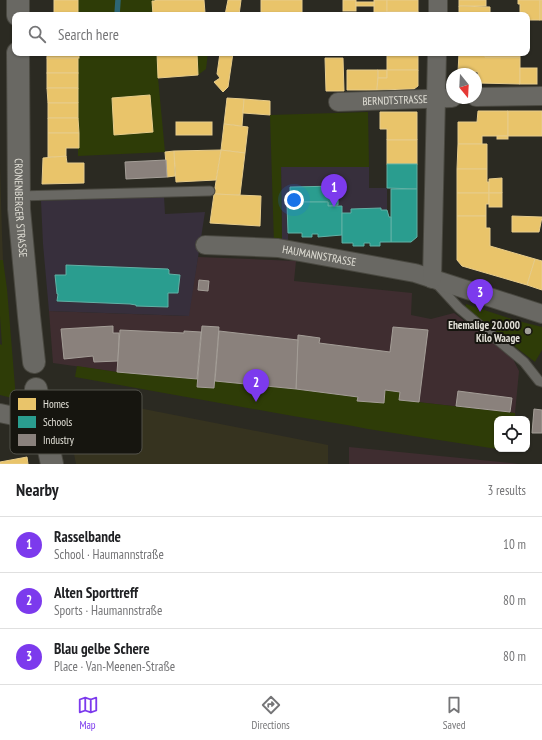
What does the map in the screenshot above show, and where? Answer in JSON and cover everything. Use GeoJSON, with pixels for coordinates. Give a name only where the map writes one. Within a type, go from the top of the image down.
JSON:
{"type":"FeatureCollection","features":[{"type":"Feature","properties":{"kind":"main road"},"geometry":{"type":"LineString","coordinates":[[18,0],[18,12]]}},
{"type":"Feature","properties":{"kind":"main road","name":"CRONENBERGER STRASSE"},"geometry":{"type":"LineString","coordinates":[[18,56],[18,196],[34,362]]}},
{"type":"Feature","properties":{"kind":"main road"},"geometry":{"type":"LineString","coordinates":[[50,454],[52,464]]}},
{"type":"Feature","properties":{"kind":"street"},"geometry":{"type":"LineString","coordinates":[[438,0],[438,12]]}},
{"type":"Feature","properties":{"kind":"street"},"geometry":{"type":"LineString","coordinates":[[438,56],[444,98],[432,279],[542,314]]}},
{"type":"Feature","properties":{"kind":"street"},"geometry":{"type":"LineString","coordinates":[[482,97],[542,96]]}},
{"type":"Feature","properties":{"kind":"street","name":"BERNDTSTRASSE"},"geometry":{"type":"LineString","coordinates":[[338,102],[444,98]]}},
{"type":"Feature","properties":{"kind":"street","name":"HAUMANNSTRASSE"},"geometry":{"type":"LineString","coordinates":[[205,245],[278,248],[415,273],[432,279]]}},
{"type":"Feature","properties":{"kind":"street"},"geometry":{"type":"LineString","coordinates":[[0,413],[10,416]]}},
{"type":"Feature","properties":{"kind":"lane"},"geometry":{"type":"LineString","coordinates":[[18,196],[210,190]]}},
{"type":"Feature","properties":{"kind":"lane","name":"HAUMANNSTRASSE"},"geometry":{"type":"LineString","coordinates":[[432,279],[459,308],[524,362],[542,382]]}},
{"type":"Feature","properties":{"kind":"shaded area"},"geometry":{"type":"Polygon","coordinates":[[[0,164],[2,235],[3,260],[0,260],[0,164]]]}},
{"type":"Feature","properties":{"kind":"shaded area"},"geometry":{"type":"Polygon","coordinates":[[[281,167],[369,167],[369,188],[387,188],[387,210],[389,217],[391,217],[391,242],[380,243],[380,246],[370,246],[370,243],[364,243],[364,246],[353,246],[353,243],[342,243],[341,235],[318,237],[318,234],[312,234],[312,237],[302,237],[302,233],[288,233],[288,243],[282,243],[281,167]]]}},
{"type":"Feature","properties":{"kind":"shaded area"},"geometry":{"type":"Polygon","coordinates":[[[164,196],[165,214],[205,212],[189,316],[49,311],[41,201],[164,196]]]}},
{"type":"Feature","properties":{"kind":"shaded area"},"geometry":{"type":"Polygon","coordinates":[[[198,257],[296,261],[294,281],[412,293],[411,315],[431,319],[454,313],[513,359],[519,371],[515,413],[399,400],[400,392],[385,390],[384,403],[357,401],[358,397],[197,387],[197,379],[117,372],[53,363],[49,311],[188,316],[198,257]]]}},
{"type":"Feature","properties":{"kind":"shaded area"},"geometry":{"type":"Polygon","coordinates":[[[142,409],[328,445],[328,464],[76,464],[74,454],[142,454],[142,409]]]}},
{"type":"Feature","properties":{"kind":"shaded area"},"geometry":{"type":"Polygon","coordinates":[[[349,447],[501,462],[519,464],[349,464],[349,447]]]}},
{"type":"Feature","properties":{"kind":"green space"},"geometry":{"type":"Polygon","coordinates":[[[78,0],[155,0],[152,2],[153,12],[78,12],[78,0]]]}},
{"type":"Feature","properties":{"kind":"green space"},"geometry":{"type":"Polygon","coordinates":[[[78,56],[208,56],[206,69],[198,75],[158,78],[165,152],[78,156],[78,56]]]}},
{"type":"Feature","properties":{"kind":"green space"},"geometry":{"type":"Polygon","coordinates":[[[368,112],[369,167],[281,167],[282,243],[274,243],[270,115],[368,112]]]}},
{"type":"Feature","properties":{"kind":"green space"},"geometry":{"type":"Polygon","coordinates":[[[0,260],[3,260],[7,289],[15,390],[10,390],[10,398],[0,395],[0,344],[2,345],[0,316],[0,260]]]}},
{"type":"Feature","properties":{"kind":"green space"},"geometry":{"type":"Polygon","coordinates":[[[466,304],[518,321],[542,327],[542,350],[535,362],[465,308],[466,304]]]}},
{"type":"Feature","properties":{"kind":"green space"},"geometry":{"type":"Polygon","coordinates":[[[77,366],[117,372],[197,379],[197,387],[213,388],[215,381],[296,389],[358,397],[357,400],[384,402],[385,390],[400,392],[400,400],[515,413],[515,416],[494,416],[494,449],[368,429],[75,377],[77,366]]]}},
{"type":"Feature","properties":{"kind":"building: Homes"},"geometry":{"type":"Polygon","coordinates":[[[54,0],[78,0],[78,12],[54,12],[54,0]]]}},
{"type":"Feature","properties":{"kind":"building: Homes"},"geometry":{"type":"Polygon","coordinates":[[[204,0],[205,12],[153,12],[152,1],[204,0]]]}},
{"type":"Feature","properties":{"kind":"building: Homes"},"geometry":{"type":"Polygon","coordinates":[[[228,0],[241,0],[239,12],[226,12],[228,0]]]}},
{"type":"Feature","properties":{"kind":"building: Homes"},"geometry":{"type":"Polygon","coordinates":[[[261,0],[302,0],[302,12],[261,12],[261,0]]]}},
{"type":"Feature","properties":{"kind":"building: Homes"},"geometry":{"type":"Polygon","coordinates":[[[343,0],[356,0],[356,11],[343,11],[343,0]]]}},
{"type":"Feature","properties":{"kind":"building: Homes"},"geometry":{"type":"Polygon","coordinates":[[[374,0],[387,0],[387,12],[374,12],[374,0]]]}},
{"type":"Feature","properties":{"kind":"building: Homes"},"geometry":{"type":"Polygon","coordinates":[[[387,0],[418,0],[418,12],[387,12],[387,0]]]}},
{"type":"Feature","properties":{"kind":"building: Homes"},"geometry":{"type":"Polygon","coordinates":[[[459,0],[486,0],[486,6],[459,6],[459,0]]]}},
{"type":"Feature","properties":{"kind":"building: Homes"},"geometry":{"type":"Polygon","coordinates":[[[518,0],[540,0],[540,20],[530,20],[530,12],[520,12],[520,4],[518,4],[518,0]]]}},
{"type":"Feature","properties":{"kind":"building: Homes"},"geometry":{"type":"Polygon","coordinates":[[[540,0],[542,0],[542,20],[540,20],[540,0]]]}},
{"type":"Feature","properties":{"kind":"building: Homes"},"geometry":{"type":"Polygon","coordinates":[[[356,2],[374,2],[374,6],[356,6],[356,2]]]}},
{"type":"Feature","properties":{"kind":"building: Homes"},"geometry":{"type":"Polygon","coordinates":[[[459,6],[490,7],[490,12],[459,12],[459,6]]]}},
{"type":"Feature","properties":{"kind":"building: Homes"},"geometry":{"type":"Polygon","coordinates":[[[47,56],[79,56],[79,58],[47,58],[47,56]]]}},
{"type":"Feature","properties":{"kind":"building: Homes"},"geometry":{"type":"Polygon","coordinates":[[[157,56],[197,56],[198,75],[158,78],[157,56]]]}},
{"type":"Feature","properties":{"kind":"building: Homes"},"geometry":{"type":"Polygon","coordinates":[[[220,56],[233,56],[228,87],[223,92],[214,82],[220,78],[217,74],[220,56]]]}},
{"type":"Feature","properties":{"kind":"building: Homes"},"geometry":{"type":"Polygon","coordinates":[[[387,56],[418,56],[418,70],[387,70],[387,56]]]}},
{"type":"Feature","properties":{"kind":"building: Homes"},"geometry":{"type":"Polygon","coordinates":[[[459,56],[520,57],[520,84],[482,83],[482,68],[458,68],[459,56]]]}},
{"type":"Feature","properties":{"kind":"building: Homes"},"geometry":{"type":"Polygon","coordinates":[[[485,56],[520,56],[520,57],[485,56]]]}},
{"type":"Feature","properties":{"kind":"building: Homes"},"geometry":{"type":"Polygon","coordinates":[[[47,58],[78,58],[78,73],[47,73],[47,58]]]}},
{"type":"Feature","properties":{"kind":"building: Homes"},"geometry":{"type":"Polygon","coordinates":[[[325,58],[343,58],[344,91],[326,91],[325,58]]]}},
{"type":"Feature","properties":{"kind":"building: Homes"},"geometry":{"type":"Polygon","coordinates":[[[520,68],[537,68],[537,84],[520,84],[520,68]]]}},
{"type":"Feature","properties":{"kind":"building: Homes"},"geometry":{"type":"Polygon","coordinates":[[[347,70],[378,70],[377,90],[347,90],[347,70]]]}},
{"type":"Feature","properties":{"kind":"building: Homes"},"geometry":{"type":"Polygon","coordinates":[[[378,70],[387,70],[387,78],[378,78],[378,70]]]}},
{"type":"Feature","properties":{"kind":"building: Homes"},"geometry":{"type":"Polygon","coordinates":[[[387,70],[418,70],[418,86],[414,89],[377,90],[378,78],[387,78],[387,70]]]}},
{"type":"Feature","properties":{"kind":"building: Homes"},"geometry":{"type":"Polygon","coordinates":[[[47,73],[78,73],[78,88],[47,88],[47,73]]]}},
{"type":"Feature","properties":{"kind":"building: Homes"},"geometry":{"type":"Polygon","coordinates":[[[47,88],[78,88],[78,103],[48,103],[47,88]]]}},
{"type":"Feature","properties":{"kind":"building: Homes"},"geometry":{"type":"Polygon","coordinates":[[[150,95],[153,132],[114,135],[112,98],[150,95]]]}},
{"type":"Feature","properties":{"kind":"building: Homes"},"geometry":{"type":"Polygon","coordinates":[[[227,98],[244,99],[242,126],[224,124],[227,98]]]}},
{"type":"Feature","properties":{"kind":"building: Homes"},"geometry":{"type":"Polygon","coordinates":[[[244,99],[270,101],[270,115],[243,113],[244,99]]]}},
{"type":"Feature","properties":{"kind":"building: Homes"},"geometry":{"type":"Polygon","coordinates":[[[48,103],[78,103],[78,118],[48,118],[48,103]]]}},
{"type":"Feature","properties":{"kind":"building: Homes"},"geometry":{"type":"Polygon","coordinates":[[[478,111],[508,111],[508,136],[482,136],[482,144],[458,144],[458,122],[477,122],[478,111]]]}},
{"type":"Feature","properties":{"kind":"building: Homes"},"geometry":{"type":"Polygon","coordinates":[[[508,111],[542,111],[542,136],[508,136],[508,111]]]}},
{"type":"Feature","properties":{"kind":"building: Homes"},"geometry":{"type":"Polygon","coordinates":[[[380,112],[417,112],[417,140],[387,140],[387,129],[380,129],[380,112]]]}},
{"type":"Feature","properties":{"kind":"building: Homes"},"geometry":{"type":"Polygon","coordinates":[[[48,118],[78,118],[79,133],[48,133],[48,118]]]}},
{"type":"Feature","properties":{"kind":"building: Homes"},"geometry":{"type":"Polygon","coordinates":[[[176,122],[212,122],[212,135],[176,135],[176,122]]]}},
{"type":"Feature","properties":{"kind":"building: Homes"},"geometry":{"type":"Polygon","coordinates":[[[224,124],[248,127],[245,153],[221,150],[224,124]]]}},
{"type":"Feature","properties":{"kind":"building: Homes"},"geometry":{"type":"Polygon","coordinates":[[[48,133],[79,133],[79,148],[66,148],[66,157],[48,157],[48,133]]]}},
{"type":"Feature","properties":{"kind":"building: Homes"},"geometry":{"type":"Polygon","coordinates":[[[497,136],[508,136],[508,139],[497,139],[497,136]]]}},
{"type":"Feature","properties":{"kind":"building: Homes"},"geometry":{"type":"Polygon","coordinates":[[[387,140],[417,140],[417,164],[387,164],[387,140]]]}},
{"type":"Feature","properties":{"kind":"building: Homes"},"geometry":{"type":"Polygon","coordinates":[[[458,144],[487,144],[487,169],[457,169],[458,144]]]}},
{"type":"Feature","properties":{"kind":"building: Homes"},"geometry":{"type":"Polygon","coordinates":[[[221,150],[245,153],[240,195],[214,194],[221,150]]]}},
{"type":"Feature","properties":{"kind":"building: Homes"},"geometry":{"type":"Polygon","coordinates":[[[221,150],[216,180],[176,182],[174,151],[221,150]]]}},
{"type":"Feature","properties":{"kind":"building: Homes"},"geometry":{"type":"Polygon","coordinates":[[[174,151],[175,176],[167,177],[165,152],[174,151]]]}},
{"type":"Feature","properties":{"kind":"building: Homes"},"geometry":{"type":"Polygon","coordinates":[[[66,156],[67,163],[84,163],[84,183],[42,184],[43,158],[66,156]]]}},
{"type":"Feature","properties":{"kind":"building: Homes"},"geometry":{"type":"Polygon","coordinates":[[[457,169],[487,169],[489,193],[457,193],[457,169]]]}},
{"type":"Feature","properties":{"kind":"building: Homes"},"geometry":{"type":"Polygon","coordinates":[[[502,178],[502,193],[489,193],[489,179],[502,178]]]}},
{"type":"Feature","properties":{"kind":"building: Homes"},"geometry":{"type":"Polygon","coordinates":[[[457,193],[489,193],[489,204],[486,204],[486,216],[457,216],[457,193]]]}},
{"type":"Feature","properties":{"kind":"building: Homes"},"geometry":{"type":"Polygon","coordinates":[[[489,193],[502,193],[502,207],[489,207],[489,193]]]}},
{"type":"Feature","properties":{"kind":"building: Homes"},"geometry":{"type":"Polygon","coordinates":[[[214,194],[261,196],[260,226],[210,223],[214,194]]]}},
{"type":"Feature","properties":{"kind":"building: Homes"},"geometry":{"type":"Polygon","coordinates":[[[457,216],[486,216],[486,228],[490,228],[490,246],[535,259],[527,285],[462,266],[457,260],[457,216]]]}},
{"type":"Feature","properties":{"kind":"building: Homes"},"geometry":{"type":"Polygon","coordinates":[[[512,216],[542,217],[539,232],[512,232],[512,216]]]}},
{"type":"Feature","properties":{"kind":"building: Homes"},"geometry":{"type":"Polygon","coordinates":[[[535,259],[542,261],[542,290],[527,285],[535,259]]]}},
{"type":"Feature","properties":{"kind":"building: Homes"},"geometry":{"type":"Polygon","coordinates":[[[27,457],[28,464],[0,464],[0,462],[27,457]]]}},
{"type":"Feature","properties":{"kind":"building: Schools"},"geometry":{"type":"Polygon","coordinates":[[[387,164],[417,164],[417,189],[387,188],[387,164]]]}},
{"type":"Feature","properties":{"kind":"building: Schools"},"geometry":{"type":"Polygon","coordinates":[[[338,186],[338,205],[328,206],[328,202],[301,202],[290,204],[290,187],[338,186]]]}},
{"type":"Feature","properties":{"kind":"building: Schools"},"geometry":{"type":"Polygon","coordinates":[[[391,189],[417,189],[417,237],[411,242],[391,242],[391,189]]]}},
{"type":"Feature","properties":{"kind":"building: Schools"},"geometry":{"type":"Polygon","coordinates":[[[301,202],[328,202],[328,206],[342,206],[342,235],[318,237],[318,234],[312,234],[312,237],[302,237],[302,233],[288,233],[287,204],[301,202]]]}},
{"type":"Feature","properties":{"kind":"building: Schools"},"geometry":{"type":"Polygon","coordinates":[[[381,208],[381,210],[387,210],[389,217],[391,217],[391,242],[380,242],[380,246],[370,246],[370,243],[364,243],[364,246],[353,246],[353,243],[342,243],[342,213],[351,213],[351,209],[381,208]]]}},
{"type":"Feature","properties":{"kind":"building: Schools"},"geometry":{"type":"Polygon","coordinates":[[[66,265],[168,269],[169,274],[180,275],[178,293],[168,293],[168,307],[57,301],[58,294],[55,275],[66,275],[66,265]]]}},
{"type":"Feature","properties":{"kind":"building: Industry"},"geometry":{"type":"Polygon","coordinates":[[[166,160],[167,177],[126,179],[125,162],[166,160]]]}},
{"type":"Feature","properties":{"kind":"building: Industry"},"geometry":{"type":"Polygon","coordinates":[[[199,280],[209,281],[208,291],[198,290],[199,280]]]}},
{"type":"Feature","properties":{"kind":"building: Industry"},"geometry":{"type":"Polygon","coordinates":[[[113,326],[113,333],[119,333],[118,361],[94,362],[93,356],[64,359],[61,329],[113,326]]]}},
{"type":"Feature","properties":{"kind":"building: Industry"},"geometry":{"type":"Polygon","coordinates":[[[202,326],[219,327],[214,388],[197,387],[202,326]]]}},
{"type":"Feature","properties":{"kind":"building: Industry"},"geometry":{"type":"Polygon","coordinates":[[[393,327],[428,330],[419,402],[399,400],[400,392],[385,390],[384,403],[357,401],[358,397],[296,389],[298,335],[320,338],[319,343],[390,352],[393,327]]]}},
{"type":"Feature","properties":{"kind":"building: Industry"},"geometry":{"type":"Polygon","coordinates":[[[120,330],[184,333],[184,331],[201,332],[197,379],[117,372],[120,330]]]}},
{"type":"Feature","properties":{"kind":"building: Industry"},"geometry":{"type":"Polygon","coordinates":[[[219,331],[298,340],[296,389],[215,381],[219,331]]]}},
{"type":"Feature","properties":{"kind":"building: Industry"},"geometry":{"type":"Polygon","coordinates":[[[458,391],[512,398],[510,412],[456,406],[458,391]]]}},
{"type":"Feature","properties":{"kind":"building: Industry"},"geometry":{"type":"Polygon","coordinates":[[[534,409],[542,410],[542,433],[532,433],[534,409]]]}},
{"type":"Feature","properties":{"kind":"waterway"},"geometry":{"type":"LineString","coordinates":[[117,12],[118,0]]}},
{"type":"Feature","properties":{"kind":"place","name":"Rasselbande"},"geometry":{"type":"Point","coordinates":[334,207]}},
{"type":"Feature","properties":{"kind":"place","name":"Blau gelbe Schere"},"geometry":{"type":"Point","coordinates":[480,312]}},
{"type":"Feature","properties":{"kind":"place","name":"Ehemalige 20.000 Kilo Waage"},"geometry":{"type":"Point","coordinates":[528,331]}},
{"type":"Feature","properties":{"kind":"place","name":"Alten Sporttreff"},"geometry":{"type":"Point","coordinates":[256,402]}}]}
